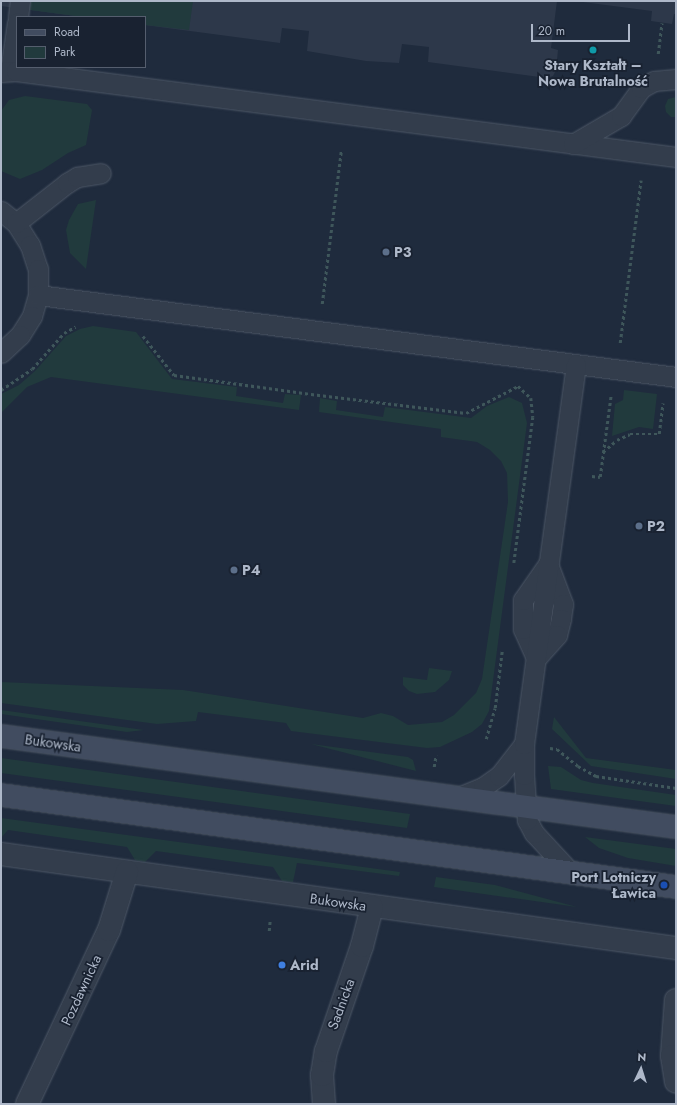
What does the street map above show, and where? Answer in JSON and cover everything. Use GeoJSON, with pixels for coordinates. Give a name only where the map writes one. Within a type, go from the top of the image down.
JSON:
{"type":"FeatureCollection","features":[{"type":"Feature","properties":{"kind":"main road","name":"Bukowska"},"geometry":{"type":"LineString","coordinates":[[1,736],[676,827]]}},
{"type":"Feature","properties":{"kind":"main road"},"geometry":{"type":"LineString","coordinates":[[1,795],[676,887]]}},
{"type":"Feature","properties":{"kind":"street","name":"Bukowska"},"geometry":{"type":"LineString","coordinates":[[1,854],[676,948]]}},
{"type":"Feature","properties":{"kind":"street","name":"Pozdawnicka"},"geometry":{"type":"LineString","coordinates":[[27,1104],[109,930],[127,872]]}},
{"type":"Feature","properties":{"kind":"street","name":"Sadnicka"},"geometry":{"type":"LineString","coordinates":[[324,1104],[322,1075],[326,1051],[362,946],[372,906]]}},
{"type":"Feature","properties":{"kind":"street"},"geometry":{"type":"LineString","coordinates":[[676,1000],[672,1056],[676,1082]]}},
{"type":"Feature","properties":{"kind":"lane"},"geometry":{"type":"LineString","coordinates":[[18,16],[20,1]]}},
{"type":"Feature","properties":{"kind":"lane"},"geometry":{"type":"LineString","coordinates":[[16,27],[6,72],[676,157]]}},
{"type":"Feature","properties":{"kind":"lane"},"geometry":{"type":"LineString","coordinates":[[573,144],[621,116],[642,88],[654,81],[676,79]]}},
{"type":"Feature","properties":{"kind":"lane"},"geometry":{"type":"LineString","coordinates":[[16,223],[67,183],[84,175],[101,173]]}},
{"type":"Feature","properties":{"kind":"lane"},"geometry":{"type":"LineString","coordinates":[[1,211],[16,223],[30,244],[36,263],[38,295],[32,316],[20,336],[1,353]]}},
{"type":"Feature","properties":{"kind":"lane"},"geometry":{"type":"LineString","coordinates":[[38,295],[676,377]]}},
{"type":"Feature","properties":{"kind":"lane"},"geometry":{"type":"LineString","coordinates":[[572,874],[534,833],[527,820],[525,807],[524,744],[576,365]]}},
{"type":"Feature","properties":{"kind":"lane"},"geometry":{"type":"LineString","coordinates":[[456,798],[483,787],[499,776],[524,744]]}},
{"type":"Feature","properties":{"kind":"path"},"geometry":{"type":"LineString","coordinates":[[654,81],[662,23]]}},
{"type":"Feature","properties":{"kind":"path"},"geometry":{"type":"LineString","coordinates":[[322,304],[341,152]]}},
{"type":"Feature","properties":{"kind":"path"},"geometry":{"type":"LineString","coordinates":[[592,476],[600,477],[609,399],[614,388],[617,370],[645,153]]}},
{"type":"Feature","properties":{"kind":"path"},"geometry":{"type":"LineString","coordinates":[[1,390],[32,369],[64,333],[79,326]]}},
{"type":"Feature","properties":{"kind":"path"},"geometry":{"type":"LineString","coordinates":[[142,334],[174,375],[466,413],[518,386],[531,398],[533,417],[513,569]]}},
{"type":"Feature","properties":{"kind":"path"},"geometry":{"type":"LineString","coordinates":[[603,452],[617,440],[630,434],[659,434],[664,395]]}},
{"type":"Feature","properties":{"kind":"path"},"geometry":{"type":"LineString","coordinates":[[486,739],[495,708],[503,646]]}},
{"type":"Feature","properties":{"kind":"path"},"geometry":{"type":"LineString","coordinates":[[549,748],[557,749],[578,766],[596,776],[676,788]]}},
{"type":"Feature","properties":{"kind":"path"},"geometry":{"type":"LineString","coordinates":[[269,931],[270,919]]}},
{"type":"Feature","properties":{"kind":"shaded area"},"geometry":{"type":"Polygon","coordinates":[[[1,1],[557,1],[551,48],[558,50],[556,70],[553,76],[547,78],[428,62],[429,47],[402,44],[399,63],[366,61],[307,51],[309,31],[282,28],[280,43],[146,25],[146,16],[76,16],[1,6],[1,1]]]}},
{"type":"Feature","properties":{"kind":"shaded area"},"geometry":{"type":"Polygon","coordinates":[[[575,1],[676,1],[676,14],[674,14],[672,24],[651,21],[652,11],[575,1]]]}},
{"type":"Feature","properties":{"kind":"green space"},"geometry":{"type":"Polygon","coordinates":[[[31,1],[193,1],[189,30],[146,25],[146,16],[75,16],[30,10],[31,1]]]}},
{"type":"Feature","properties":{"kind":"green space"},"geometry":{"type":"Polygon","coordinates":[[[25,96],[87,104],[92,110],[86,145],[68,153],[42,170],[20,179],[1,171],[1,111],[9,100],[25,96]]]}},
{"type":"Feature","properties":{"kind":"green space"},"geometry":{"type":"Polygon","coordinates":[[[676,97],[676,117],[671,117],[666,112],[665,106],[668,99],[676,97]]]}},
{"type":"Feature","properties":{"kind":"green space"},"geometry":{"type":"Polygon","coordinates":[[[96,200],[86,269],[70,253],[66,230],[69,220],[78,204],[96,200]]]}},
{"type":"Feature","properties":{"kind":"green space"},"geometry":{"type":"Polygon","coordinates":[[[93,326],[136,332],[172,379],[237,387],[236,396],[283,403],[285,394],[301,395],[299,410],[51,377],[27,387],[1,413],[1,394],[19,385],[35,371],[66,336],[80,329],[93,326]]]}},
{"type":"Feature","properties":{"kind":"green space"},"geometry":{"type":"Polygon","coordinates":[[[624,390],[657,394],[653,429],[639,427],[612,436],[615,404],[623,400],[624,390]]]}},
{"type":"Feature","properties":{"kind":"green space"},"geometry":{"type":"Polygon","coordinates":[[[509,397],[522,403],[527,423],[489,711],[482,724],[472,732],[440,747],[427,748],[291,731],[286,723],[198,712],[196,721],[157,724],[1,703],[1,682],[183,690],[363,718],[381,713],[393,716],[408,725],[442,722],[454,715],[476,693],[482,679],[508,502],[507,473],[501,461],[490,450],[477,442],[441,437],[441,429],[319,412],[320,398],[337,401],[336,410],[383,417],[385,407],[471,418],[487,406],[509,397]]]}},
{"type":"Feature","properties":{"kind":"green space"},"geometry":{"type":"Polygon","coordinates":[[[429,668],[452,671],[449,680],[435,692],[417,694],[409,691],[403,685],[403,677],[427,680],[429,668]]]}},
{"type":"Feature","properties":{"kind":"green space"},"geometry":{"type":"Polygon","coordinates":[[[1,710],[144,730],[127,732],[1,714],[1,710]]]}},
{"type":"Feature","properties":{"kind":"green space"},"geometry":{"type":"Polygon","coordinates":[[[554,717],[586,758],[676,770],[676,779],[591,766],[552,729],[554,717]]]}},
{"type":"Feature","properties":{"kind":"green space"},"geometry":{"type":"Polygon","coordinates":[[[311,744],[408,757],[413,760],[416,771],[311,744]]]}},
{"type":"Feature","properties":{"kind":"green space"},"geometry":{"type":"Polygon","coordinates":[[[1,758],[410,814],[407,828],[1,773],[1,758]]]}},
{"type":"Feature","properties":{"kind":"green space"},"geometry":{"type":"Polygon","coordinates":[[[548,766],[561,767],[581,780],[593,783],[676,795],[676,806],[551,789],[548,766]]]}},
{"type":"Feature","properties":{"kind":"green space"},"geometry":{"type":"Polygon","coordinates":[[[1,818],[400,872],[399,876],[297,863],[293,882],[282,881],[273,867],[156,851],[145,862],[135,860],[127,847],[8,830],[1,838],[1,818]]]}},
{"type":"Feature","properties":{"kind":"green space"},"geometry":{"type":"Polygon","coordinates":[[[585,837],[676,849],[676,866],[628,858],[599,848],[585,837]]]}},
{"type":"Feature","properties":{"kind":"green space"},"geometry":{"type":"Polygon","coordinates":[[[436,877],[495,885],[577,907],[434,887],[436,877]]]}},
{"type":"Feature","properties":{"kind":"place","name":"Stary Kształt – Nowa Brutalność"},"geometry":{"type":"Point","coordinates":[593,50]}},
{"type":"Feature","properties":{"kind":"place","name":"P3"},"geometry":{"type":"Point","coordinates":[386,252]}},
{"type":"Feature","properties":{"kind":"place","name":"P2"},"geometry":{"type":"Point","coordinates":[639,526]}},
{"type":"Feature","properties":{"kind":"place","name":"P4"},"geometry":{"type":"Point","coordinates":[234,570]}},
{"type":"Feature","properties":{"kind":"place","name":"Port Lotniczy Ławica"},"geometry":{"type":"Point","coordinates":[664,885]}},
{"type":"Feature","properties":{"kind":"place","name":"Arid"},"geometry":{"type":"Point","coordinates":[282,965]}}]}
